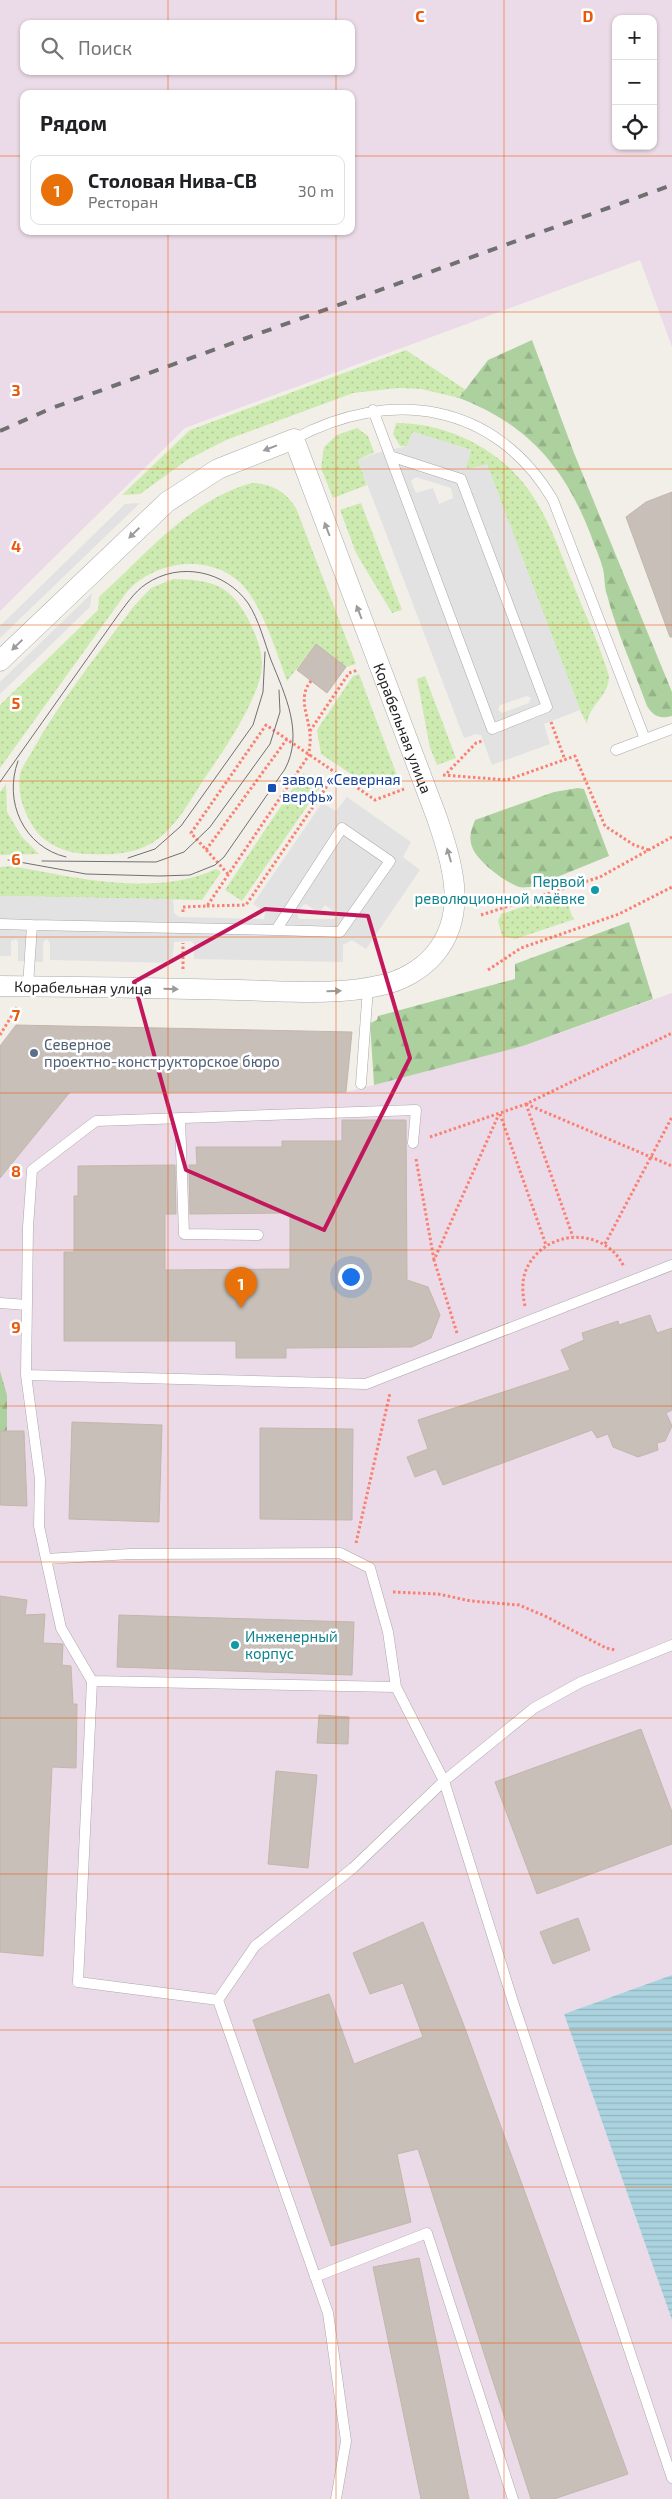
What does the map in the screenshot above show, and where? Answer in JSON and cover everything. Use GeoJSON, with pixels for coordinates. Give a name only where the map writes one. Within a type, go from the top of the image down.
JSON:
{"type":"FeatureCollection","features":[{"type":"Feature","properties":{"kind":"street"},"geometry":{"type":"LineString","coordinates":[[0,661],[153,515],[181,492],[218,469],[294,439]]}},
{"type":"Feature","properties":{"kind":"street","name":"Корабельная улица"},"geometry":{"type":"LineString","coordinates":[[0,986],[322,991],[368,988],[385,985],[410,974],[434,955],[443,942],[454,911],[453,872],[437,818],[294,439]]}},
{"type":"Feature","properties":{"kind":"lane"},"geometry":{"type":"LineString","coordinates":[[294,439],[312,429],[351,415],[373,410],[418,409],[452,417],[475,427],[508,447],[538,477],[553,500],[645,739]]}},
{"type":"Feature","properties":{"kind":"lane"},"geometry":{"type":"LineString","coordinates":[[373,410],[390,456],[492,729],[547,707],[462,479],[390,456]]}},
{"type":"Feature","properties":{"kind":"lane"},"geometry":{"type":"LineString","coordinates":[[616,750],[672,729]]}},
{"type":"Feature","properties":{"kind":"lane"},"geometry":{"type":"LineString","coordinates":[[0,924],[340,932],[390,861],[342,828],[276,930]]}},
{"type":"Feature","properties":{"kind":"lane"},"geometry":{"type":"LineString","coordinates":[[28,986],[32,925]]}},
{"type":"Feature","properties":{"kind":"lane"},"geometry":{"type":"LineString","coordinates":[[361,1084],[368,988]]}},
{"type":"Feature","properties":{"kind":"lane"},"geometry":{"type":"LineString","coordinates":[[218,2000],[78,1982],[92,1681],[61,1628],[39,1526],[40,1480],[26,1375],[32,1170],[96,1121],[416,1110],[413,1143]]}},
{"type":"Feature","properties":{"kind":"lane"},"geometry":{"type":"LineString","coordinates":[[180,1118],[184,1234],[258,1235]]}},
{"type":"Feature","properties":{"kind":"lane"},"geometry":{"type":"LineString","coordinates":[[26,1375],[366,1384],[672,1265]]}},
{"type":"Feature","properties":{"kind":"lane"},"geometry":{"type":"LineString","coordinates":[[0,1303],[27,1305]]}},
{"type":"Feature","properties":{"kind":"lane"},"geometry":{"type":"LineString","coordinates":[[46,1559],[130,1554],[340,1553],[370,1568],[388,1632],[396,1687],[444,1781],[513,2002],[672,2478]]}},
{"type":"Feature","properties":{"kind":"lane"},"geometry":{"type":"LineString","coordinates":[[218,2000],[255,1946],[353,1868],[444,1781],[534,1708],[581,1682],[672,1645]]}},
{"type":"Feature","properties":{"kind":"lane"},"geometry":{"type":"LineString","coordinates":[[92,1681],[396,1687]]}},
{"type":"Feature","properties":{"kind":"lane"},"geometry":{"type":"LineString","coordinates":[[218,2000],[328,2313],[346,2440],[336,2499]]}},
{"type":"Feature","properties":{"kind":"lane"},"geometry":{"type":"LineString","coordinates":[[315,2277],[427,2233],[513,2499]]}},
{"type":"Feature","properties":{"kind":"path"},"geometry":{"type":"LineString","coordinates":[[310,731],[349,673],[361,668]]}},
{"type":"Feature","properties":{"kind":"path"},"geometry":{"type":"LineString","coordinates":[[206,906],[309,755],[310,731],[304,696],[305,688],[311,681]]}},
{"type":"Feature","properties":{"kind":"path"},"geometry":{"type":"LineString","coordinates":[[547,707],[565,760]]}},
{"type":"Feature","properties":{"kind":"path"},"geometry":{"type":"LineString","coordinates":[[228,874],[191,833],[266,725],[375,800],[410,787]]}},
{"type":"Feature","properties":{"kind":"path"},"geometry":{"type":"LineString","coordinates":[[438,777],[446,774],[476,743],[483,740],[492,729]]}},
{"type":"Feature","properties":{"kind":"path"},"geometry":{"type":"LineString","coordinates":[[206,850],[287,740]]}},
{"type":"Feature","properties":{"kind":"path"},"geometry":{"type":"LineString","coordinates":[[446,774],[507,780],[575,756],[605,826],[634,845],[649,850]]}},
{"type":"Feature","properties":{"kind":"path"},"geometry":{"type":"LineString","coordinates":[[183,975],[183,907],[246,905],[336,773]]}},
{"type":"Feature","properties":{"kind":"path"},"geometry":{"type":"LineString","coordinates":[[481,915],[600,877],[672,837]]}},
{"type":"Feature","properties":{"kind":"path"},"geometry":{"type":"LineString","coordinates":[[488,970],[521,948],[619,914],[672,887]]}},
{"type":"Feature","properties":{"kind":"path"},"geometry":{"type":"LineString","coordinates":[[0,1036],[17,1007]]}},
{"type":"Feature","properties":{"kind":"path"},"geometry":{"type":"LineString","coordinates":[[461,1347],[434,1260],[413,1143],[526,1104],[672,1033]]}},
{"type":"Feature","properties":{"kind":"path"},"geometry":{"type":"LineString","coordinates":[[526,1104],[672,1166]]}},
{"type":"Feature","properties":{"kind":"path"},"geometry":{"type":"LineString","coordinates":[[526,1104],[573,1237]]}},
{"type":"Feature","properties":{"kind":"path"},"geometry":{"type":"LineString","coordinates":[[500,1113],[546,1245]]}},
{"type":"Feature","properties":{"kind":"path"},"geometry":{"type":"LineString","coordinates":[[434,1260],[500,1113]]}},
{"type":"Feature","properties":{"kind":"path"},"geometry":{"type":"LineString","coordinates":[[605,1244],[672,1117]]}},
{"type":"Feature","properties":{"kind":"path"},"geometry":{"type":"LineString","coordinates":[[530,1320],[526,1312],[522,1288],[529,1264],[546,1245],[564,1238],[585,1237],[605,1244],[620,1257],[631,1281]]}},
{"type":"Feature","properties":{"kind":"path"},"geometry":{"type":"LineString","coordinates":[[352,1559],[394,1373]]}},
{"type":"Feature","properties":{"kind":"path"},"geometry":{"type":"LineString","coordinates":[[377,1593],[429,1594],[471,1601],[519,1605],[545,1616],[606,1648],[643,1657]]}},
{"type":"Feature","properties":{"kind":"highlighted area"},"geometry":{"type":"Polygon","coordinates":[[[265,909],[368,916],[410,1058],[324,1230],[186,1170],[134,982],[265,909]]]}},
{"type":"Feature","properties":{"kind":"shaded area"},"geometry":{"type":"Polygon","coordinates":[[[0,0],[672,0],[672,347],[640,260],[185,428],[0,611],[0,0]]]}},
{"type":"Feature","properties":{"kind":"shaded area"},"geometry":{"type":"Polygon","coordinates":[[[413,432],[471,450],[466,466],[468,469],[487,464],[580,710],[544,724],[550,744],[492,765],[481,735],[476,734],[464,738],[358,460],[373,454],[407,446],[413,432]],[[416,477],[411,481],[416,493],[433,488],[439,504],[453,498],[451,488],[416,477]],[[527,696],[500,705],[498,710],[502,713],[529,703],[531,698],[527,696]]]}},
{"type":"Feature","properties":{"kind":"shaded area"},"geometry":{"type":"Polygon","coordinates":[[[140,503],[0,638],[0,626],[125,504],[140,503]]]}},
{"type":"Feature","properties":{"kind":"shaded area"},"geometry":{"type":"Polygon","coordinates":[[[92,593],[90,607],[0,694],[0,682],[92,593]]]}},
{"type":"Feature","properties":{"kind":"shaded area"},"geometry":{"type":"Polygon","coordinates":[[[347,797],[411,842],[403,857],[420,870],[366,949],[352,940],[343,945],[343,962],[194,959],[194,944],[191,941],[174,942],[172,963],[50,960],[50,943],[47,939],[43,942],[43,962],[18,961],[18,942],[16,939],[11,941],[11,956],[0,956],[0,896],[173,899],[174,913],[179,917],[264,919],[265,912],[253,904],[322,803],[336,811],[347,797]],[[306,904],[297,913],[299,919],[333,919],[336,917],[336,913],[325,905],[319,913],[306,904]]]}},
{"type":"Feature","properties":{"kind":"shaded area"},"geometry":{"type":"Polygon","coordinates":[[[672,993],[672,1975],[564,2014],[672,2320],[672,2499],[0,2499],[0,1178],[70,1092],[346,1092],[523,1046],[672,993]]]}},
{"type":"Feature","properties":{"kind":"green space"},"geometry":{"type":"Polygon","coordinates":[[[532,340],[574,453],[672,692],[672,716],[658,716],[652,713],[647,706],[606,592],[602,564],[580,509],[568,487],[540,450],[523,434],[483,409],[459,398],[488,360],[532,340]]]}},
{"type":"Feature","properties":{"kind":"green space"},"geometry":{"type":"Polygon","coordinates":[[[406,350],[466,390],[459,398],[421,389],[398,388],[353,393],[226,440],[187,460],[140,494],[122,495],[190,430],[406,350]]]}},
{"type":"Feature","properties":{"kind":"green space"},"geometry":{"type":"Polygon","coordinates":[[[396,423],[417,424],[437,428],[476,444],[494,455],[510,469],[536,501],[556,542],[597,641],[609,676],[606,690],[591,711],[587,724],[487,465],[468,469],[466,466],[471,450],[413,432],[407,446],[400,446],[393,434],[396,423]]]}},
{"type":"Feature","properties":{"kind":"green space"},"geometry":{"type":"Polygon","coordinates":[[[357,428],[368,436],[374,452],[358,460],[367,485],[333,498],[321,468],[324,447],[337,435],[357,428]]]}},
{"type":"Feature","properties":{"kind":"green space"},"geometry":{"type":"Polygon","coordinates":[[[252,483],[266,485],[283,493],[296,508],[356,664],[346,667],[316,644],[287,681],[261,614],[249,593],[237,580],[222,571],[206,565],[188,564],[171,566],[154,572],[139,581],[126,593],[0,768],[0,705],[98,610],[99,597],[151,547],[189,515],[209,502],[230,491],[252,483]]]}},
{"type":"Feature","properties":{"kind":"green space"},"geometry":{"type":"Polygon","coordinates":[[[361,503],[402,610],[392,613],[356,553],[340,510],[361,503]]]}},
{"type":"Feature","properties":{"kind":"green space"},"geometry":{"type":"Polygon","coordinates":[[[173,579],[196,580],[216,585],[224,589],[239,604],[252,627],[261,652],[262,665],[255,693],[230,740],[189,803],[172,826],[158,839],[141,848],[123,853],[95,854],[64,850],[44,839],[34,828],[27,816],[22,803],[19,782],[22,770],[41,735],[66,697],[134,606],[151,588],[173,579]]]}},
{"type":"Feature","properties":{"kind":"green space"},"geometry":{"type":"Polygon","coordinates":[[[359,674],[398,778],[372,788],[321,754],[317,730],[353,676],[359,674]]]}},
{"type":"Feature","properties":{"kind":"green space"},"geometry":{"type":"Polygon","coordinates":[[[425,676],[456,758],[437,765],[430,748],[417,679],[425,676]]]}},
{"type":"Feature","properties":{"kind":"green space"},"geometry":{"type":"Polygon","coordinates":[[[303,773],[321,786],[242,901],[225,890],[303,773]]]}},
{"type":"Feature","properties":{"kind":"green space"},"geometry":{"type":"Polygon","coordinates":[[[6,784],[7,812],[22,837],[39,854],[0,855],[0,792],[6,784]]]}},
{"type":"Feature","properties":{"kind":"green space"},"geometry":{"type":"Polygon","coordinates":[[[578,788],[584,789],[609,856],[535,886],[519,887],[498,875],[477,856],[470,837],[475,820],[554,792],[578,788]]]}},
{"type":"Feature","properties":{"kind":"green space"},"geometry":{"type":"Polygon","coordinates":[[[13,866],[89,880],[142,884],[168,882],[193,877],[216,869],[221,872],[202,900],[0,896],[0,867],[13,866]]]}},
{"type":"Feature","properties":{"kind":"green space"},"geometry":{"type":"Polygon","coordinates":[[[564,893],[572,916],[575,919],[515,939],[502,936],[498,921],[501,914],[564,893]]]}},
{"type":"Feature","properties":{"kind":"green space"},"geometry":{"type":"Polygon","coordinates":[[[629,922],[653,999],[523,1046],[374,1085],[370,1023],[377,1020],[378,1016],[515,979],[515,964],[629,922]]]}},
{"type":"Feature","properties":{"kind":"green space"},"geometry":{"type":"Polygon","coordinates":[[[0,1371],[7,1395],[7,1431],[0,1431],[0,1371]]]}},
{"type":"Feature","properties":{"kind":"water"},"geometry":{"type":"Polygon","coordinates":[[[672,1975],[672,2320],[564,2014],[672,1975]]]}},
{"type":"Feature","properties":{"kind":"building"},"geometry":{"type":"Polygon","coordinates":[[[672,492],[672,637],[670,637],[626,517],[646,502],[672,492]]]}},
{"type":"Feature","properties":{"kind":"building"},"geometry":{"type":"Polygon","coordinates":[[[316,644],[346,667],[327,693],[297,670],[316,644]]]}},
{"type":"Feature","properties":{"kind":"building"},"geometry":{"type":"Polygon","coordinates":[[[16,1025],[352,1032],[346,1092],[70,1092],[0,1178],[0,1046],[16,1025]]]}},
{"type":"Feature","properties":{"kind":"building"},"geometry":{"type":"Polygon","coordinates":[[[342,1120],[406,1120],[407,1280],[428,1287],[440,1315],[431,1338],[412,1347],[286,1348],[286,1358],[236,1358],[236,1341],[64,1341],[64,1252],[74,1252],[74,1196],[78,1196],[78,1166],[175,1165],[176,1214],[165,1214],[165,1270],[290,1269],[290,1213],[190,1214],[189,1165],[197,1165],[196,1147],[282,1147],[282,1141],[342,1141],[342,1120]]]}},
{"type":"Feature","properties":{"kind":"building"},"geometry":{"type":"Polygon","coordinates":[[[650,1315],[657,1333],[672,1328],[672,1410],[666,1413],[672,1426],[665,1441],[657,1443],[658,1450],[638,1457],[613,1447],[608,1434],[597,1438],[592,1430],[443,1485],[436,1469],[415,1477],[407,1457],[428,1449],[418,1420],[570,1370],[561,1350],[584,1340],[582,1333],[618,1321],[619,1325],[650,1315]]]}},
{"type":"Feature","properties":{"kind":"building"},"geometry":{"type":"Polygon","coordinates":[[[72,1422],[162,1425],[159,1522],[69,1519],[72,1422]]]}},
{"type":"Feature","properties":{"kind":"building"},"geometry":{"type":"Polygon","coordinates":[[[260,1428],[353,1429],[352,1520],[260,1519],[260,1428]]]}},
{"type":"Feature","properties":{"kind":"building"},"geometry":{"type":"Polygon","coordinates":[[[0,1431],[24,1431],[27,1506],[0,1505],[0,1431]]]}},
{"type":"Feature","properties":{"kind":"building"},"geometry":{"type":"Polygon","coordinates":[[[0,1596],[27,1600],[25,1615],[45,1614],[43,1643],[63,1644],[62,1665],[71,1666],[73,1704],[77,1704],[76,1768],[52,1767],[43,1956],[0,1952],[0,1596]]]}},
{"type":"Feature","properties":{"kind":"building","name":"Инженерный корпус"},"geometry":{"type":"Polygon","coordinates":[[[119,1615],[354,1622],[352,1675],[117,1667],[119,1615]]]}},
{"type":"Feature","properties":{"kind":"building"},"geometry":{"type":"Polygon","coordinates":[[[319,1715],[349,1717],[348,1744],[317,1743],[319,1715]]]}},
{"type":"Feature","properties":{"kind":"building"},"geometry":{"type":"Polygon","coordinates":[[[641,1729],[672,1812],[672,1844],[537,1894],[495,1782],[641,1729]]]}},
{"type":"Feature","properties":{"kind":"building"},"geometry":{"type":"Polygon","coordinates":[[[276,1771],[317,1775],[308,1868],[268,1864],[276,1771]]]}},
{"type":"Feature","properties":{"kind":"building"},"geometry":{"type":"Polygon","coordinates":[[[578,1918],[590,1950],[553,1964],[540,1932],[578,1918]]]}},
{"type":"Feature","properties":{"kind":"building"},"geometry":{"type":"Polygon","coordinates":[[[423,1922],[463,2023],[628,2474],[554,2499],[531,2499],[418,2149],[397,2154],[411,2222],[331,2246],[253,2020],[329,1994],[354,2064],[423,2037],[403,1983],[370,1994],[353,1953],[423,1922]]]}},
{"type":"Feature","properties":{"kind":"building"},"geometry":{"type":"Polygon","coordinates":[[[419,2258],[469,2499],[421,2499],[373,2267],[419,2258]]]}},
{"type":"Feature","properties":{"kind":"tram line"},"geometry":{"type":"LineString","coordinates":[[0,782],[123,609],[146,584],[159,577],[173,573],[187,571],[201,573],[227,583],[248,603],[258,623],[287,700],[293,728],[293,742],[285,769],[224,857],[215,865],[190,875],[160,876],[86,874],[8,860]]}},
{"type":"Feature","properties":{"kind":"tram line"},"geometry":{"type":"LineString","coordinates":[[128,858],[155,849],[181,826],[253,725],[263,692],[265,652]]}},
{"type":"Feature","properties":{"kind":"tram line"},"geometry":{"type":"LineString","coordinates":[[42,861],[156,862],[184,852],[210,827],[270,744],[280,712],[279,690]]}},
{"type":"Feature","properties":{"kind":"tram line"},"geometry":{"type":"LineString","coordinates":[[18,761],[14,776],[13,792],[21,821],[28,833],[39,844],[51,852],[66,857]]}},
{"type":"Feature","properties":{"kind":"railway"},"geometry":{"type":"LineString","coordinates":[[0,431],[52,408],[672,185]]}},
{"type":"Feature","properties":{"kind":"place","name":"завод «Северная верфь»"},"geometry":{"type":"Point","coordinates":[272,788]}},
{"type":"Feature","properties":{"kind":"place","name":"Первой революционной маёвке"},"geometry":{"type":"Point","coordinates":[595,890]}},
{"type":"Feature","properties":{"kind":"place","name":"Северное проектно-конструкторское бюро"},"geometry":{"type":"Point","coordinates":[34,1053]}},
{"type":"Feature","properties":{"kind":"place","name":"Столовая Нива-СВ"},"geometry":{"type":"Point","coordinates":[241,1308]}},
{"type":"Feature","properties":{"kind":"place","name":"Инженерный корпус"},"geometry":{"type":"Point","coordinates":[235,1645]}}]}
